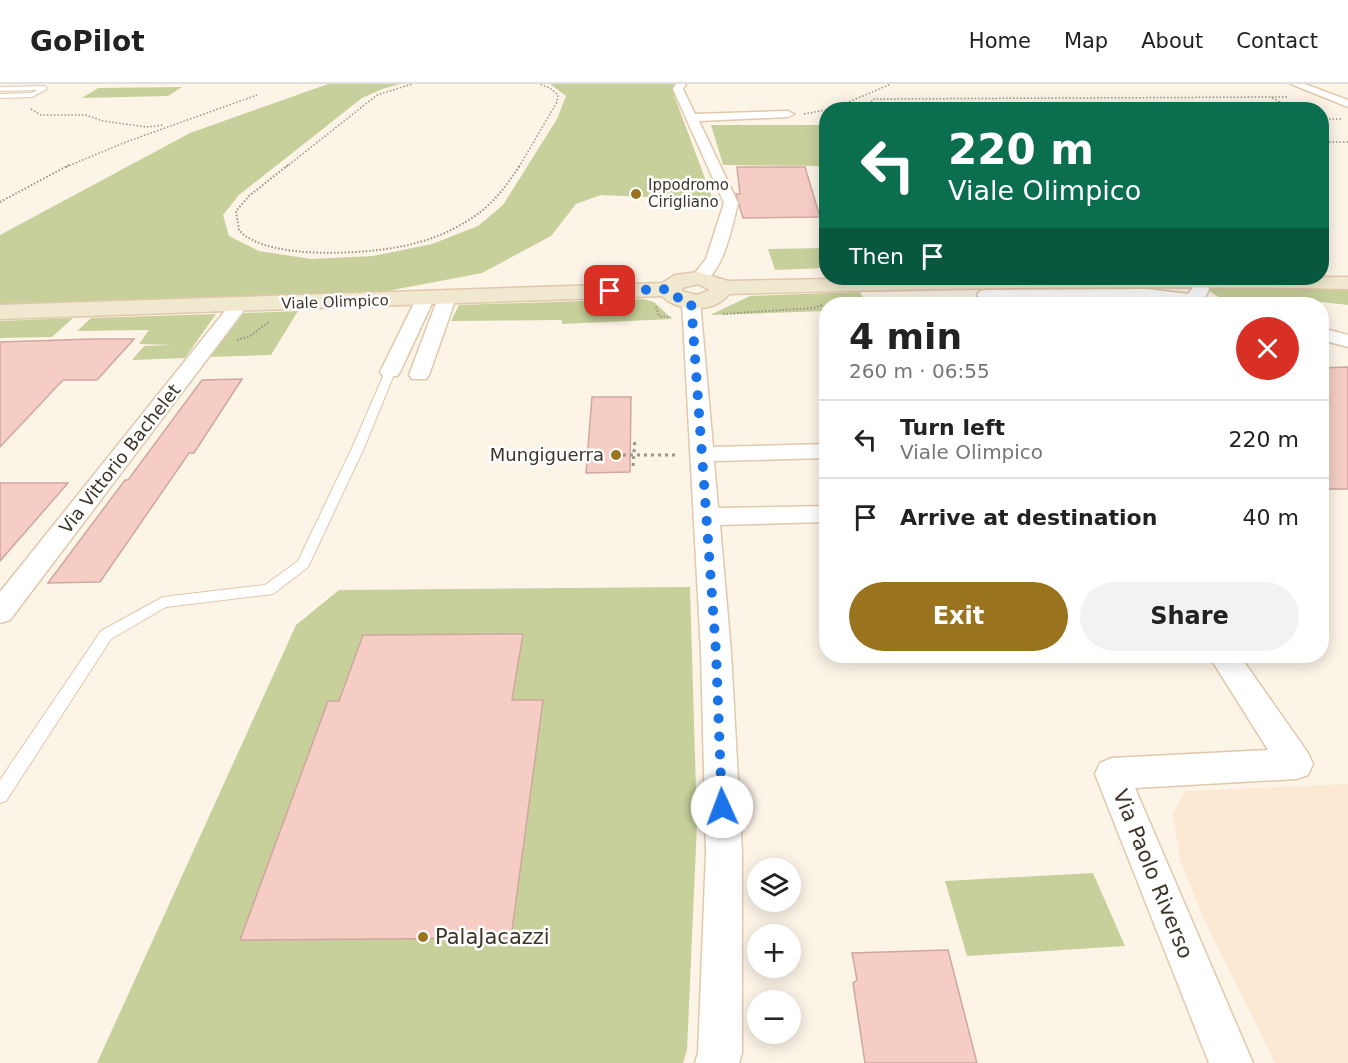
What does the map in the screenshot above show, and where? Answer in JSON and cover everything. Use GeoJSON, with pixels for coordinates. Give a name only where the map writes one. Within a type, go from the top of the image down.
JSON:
{"type":"FeatureCollection","features":[{"type":"Feature","properties":{"kind":"main road"},"geometry":{"type":"LineString","coordinates":[[1329,282],[1348,283]]}},
{"type":"Feature","properties":{"kind":"main road"},"geometry":{"type":"LineString","coordinates":[[985,293],[1072,285]]}},
{"type":"Feature","properties":{"kind":"main road","name":"Viale Olimpico"},"geometry":{"type":"LineString","coordinates":[[0,312],[687,289],[714,298],[721,288],[985,293]]}},
{"type":"Feature","properties":{"kind":"street"},"geometry":{"type":"LineString","coordinates":[[681,84],[678,89],[731,203],[714,260],[687,289],[702,454],[716,652],[724,852],[720,1053],[717,1063]]}},
{"type":"Feature","properties":{"kind":"street"},"geometry":{"type":"LineString","coordinates":[[1296,84],[1348,104]]}},
{"type":"Feature","properties":{"kind":"street"},"geometry":{"type":"LineString","coordinates":[[691,118],[788,114]]}},
{"type":"Feature","properties":{"kind":"street"},"geometry":{"type":"LineString","coordinates":[[1148,285],[1182,297]]}},
{"type":"Feature","properties":{"kind":"street"},"geometry":{"type":"LineString","coordinates":[[1177,285],[1188,297]]}},
{"type":"Feature","properties":{"kind":"street"},"geometry":{"type":"LineString","coordinates":[[985,293],[1148,294],[1170,297]]}},
{"type":"Feature","properties":{"kind":"street"},"geometry":{"type":"LineString","coordinates":[[419,375],[447,298]]}},
{"type":"Feature","properties":{"kind":"street"},"geometry":{"type":"LineString","coordinates":[[390,372],[425,299]]}},
{"type":"Feature","properties":{"kind":"street","name":"Via Vittorio Bachelet"},"geometry":{"type":"LineString","coordinates":[[0,612],[239,305]]}},
{"type":"Feature","properties":{"kind":"street"},"geometry":{"type":"LineString","coordinates":[[1329,336],[1348,341]]}},
{"type":"Feature","properties":{"kind":"street"},"geometry":{"type":"LineString","coordinates":[[702,454],[819,452]]}},
{"type":"Feature","properties":{"kind":"street"},"geometry":{"type":"LineString","coordinates":[[706,517],[819,514]]}},
{"type":"Feature","properties":{"kind":"street","name":"Via Paolo Riverso"},"geometry":{"type":"LineString","coordinates":[[1229,663],[1296,764],[1112,774],[1231,1063]]}},
{"type":"Feature","properties":{"kind":"lane"},"geometry":{"type":"LineString","coordinates":[[0,89],[45,88],[32,95],[0,96]]}},
{"type":"Feature","properties":{"kind":"lane"},"geometry":{"type":"LineString","coordinates":[[0,795],[106,635],[163,602],[268,590],[303,564],[358,448],[390,372]]}},
{"type":"Feature","properties":{"kind":"path"},"geometry":{"type":"LineString","coordinates":[[411,84],[388,90],[368,101],[249,196],[236,211],[236,224],[242,235],[287,250],[342,253],[401,247],[434,238],[452,230],[492,205],[528,152],[557,102],[558,96],[550,88],[540,84]]}},
{"type":"Feature","properties":{"kind":"path"},"geometry":{"type":"LineString","coordinates":[[849,102],[891,84]]}},
{"type":"Feature","properties":{"kind":"path"},"geometry":{"type":"LineString","coordinates":[[0,202],[35,182],[170,124],[257,95]]}},
{"type":"Feature","properties":{"kind":"path"},"geometry":{"type":"LineString","coordinates":[[871,102],[873,99],[1271,97]]}},
{"type":"Feature","properties":{"kind":"path"},"geometry":{"type":"LineString","coordinates":[[31,109],[41,115],[86,115],[103,121],[147,127],[170,124]]}},
{"type":"Feature","properties":{"kind":"path"},"geometry":{"type":"LineString","coordinates":[[1329,119],[1348,119]]}},
{"type":"Feature","properties":{"kind":"path"},"geometry":{"type":"LineString","coordinates":[[1329,142],[1348,142]]}},
{"type":"Feature","properties":{"kind":"path"},"geometry":{"type":"LineString","coordinates":[[633,466],[634,438]]}},
{"type":"Feature","properties":{"kind":"path"},"geometry":{"type":"LineString","coordinates":[[616,455],[702,454]]}},
{"type":"Feature","properties":{"kind":"shaded area"},"geometry":{"type":"Polygon","coordinates":[[[1348,784],[1348,1063],[1275,1063],[1203,917],[1180,859],[1173,814],[1185,791],[1348,784]]]}},
{"type":"Feature","properties":{"kind":"green space","name":"Ippodromo Cirigliano"},"geometry":{"type":"Polygon","coordinates":[[[328,84],[400,84],[362,98],[239,195],[223,215],[229,236],[259,251],[311,259],[373,256],[432,244],[478,226],[503,205],[557,119],[566,96],[550,84],[674,84],[674,95],[713,200],[601,195],[576,204],[551,236],[482,273],[382,292],[0,304],[0,235],[190,133],[328,84]]]}},
{"type":"Feature","properties":{"kind":"green space"},"geometry":{"type":"Polygon","coordinates":[[[182,87],[168,96],[82,98],[98,88],[182,87]]]}},
{"type":"Feature","properties":{"kind":"green space"},"geometry":{"type":"Polygon","coordinates":[[[711,125],[819,125],[819,166],[723,165],[711,125]]]}},
{"type":"Feature","properties":{"kind":"green space"},"geometry":{"type":"Polygon","coordinates":[[[819,248],[819,268],[775,270],[768,249],[819,248]]]}},
{"type":"Feature","properties":{"kind":"green space"},"geometry":{"type":"Polygon","coordinates":[[[1211,285],[1348,287],[1348,305],[1329,303],[1329,297],[1220,297],[1208,289],[1211,285]]]}},
{"type":"Feature","properties":{"kind":"green space"},"geometry":{"type":"Polygon","coordinates":[[[860,292],[862,297],[819,297],[819,311],[710,315],[750,296],[860,292]]]}},
{"type":"Feature","properties":{"kind":"green space"},"geometry":{"type":"Polygon","coordinates":[[[643,299],[654,302],[672,319],[562,324],[562,320],[451,321],[459,305],[643,299]]]}},
{"type":"Feature","properties":{"kind":"green space"},"geometry":{"type":"Polygon","coordinates":[[[298,311],[271,355],[208,357],[244,313],[298,311]]]}},
{"type":"Feature","properties":{"kind":"green space"},"geometry":{"type":"Polygon","coordinates":[[[216,314],[185,358],[132,360],[144,346],[172,345],[139,344],[149,330],[77,331],[91,318],[216,314]]]}},
{"type":"Feature","properties":{"kind":"green space"},"geometry":{"type":"Polygon","coordinates":[[[73,318],[52,337],[0,338],[0,321],[73,318]]]}},
{"type":"Feature","properties":{"kind":"green space","name":"PalaJacazzi"},"geometry":{"type":"Polygon","coordinates":[[[690,587],[697,825],[687,1050],[683,1063],[97,1063],[296,625],[339,590],[690,587]]]}},
{"type":"Feature","properties":{"kind":"green space"},"geometry":{"type":"Polygon","coordinates":[[[1093,873],[1125,946],[967,956],[945,881],[1093,873]]]}},
{"type":"Feature","properties":{"kind":"building"},"geometry":{"type":"Polygon","coordinates":[[[737,167],[805,167],[819,217],[743,218],[736,194],[740,194],[737,167]]]}},
{"type":"Feature","properties":{"kind":"building"},"geometry":{"type":"Polygon","coordinates":[[[134,339],[97,380],[63,380],[0,447],[0,342],[134,339]]]}},
{"type":"Feature","properties":{"kind":"building"},"geometry":{"type":"Polygon","coordinates":[[[1348,367],[1348,489],[1329,489],[1329,368],[1348,367]]]}},
{"type":"Feature","properties":{"kind":"building"},"geometry":{"type":"Polygon","coordinates":[[[242,379],[194,453],[189,453],[100,582],[48,583],[202,380],[242,379]]]}},
{"type":"Feature","properties":{"kind":"building"},"geometry":{"type":"Polygon","coordinates":[[[592,397],[631,397],[630,472],[586,473],[592,397]]]}},
{"type":"Feature","properties":{"kind":"building"},"geometry":{"type":"Polygon","coordinates":[[[0,483],[68,483],[0,561],[0,483]]]}},
{"type":"Feature","properties":{"kind":"building"},"geometry":{"type":"Polygon","coordinates":[[[523,634],[512,700],[543,700],[511,938],[240,940],[328,701],[339,701],[363,635],[523,634]]]}},
{"type":"Feature","properties":{"kind":"building"},"geometry":{"type":"Polygon","coordinates":[[[948,950],[977,1063],[865,1063],[853,983],[857,980],[852,953],[948,950]]]}},
{"type":"Feature","properties":{"kind":"place","name":"Ippodromo Cirigliano"},"geometry":{"type":"Point","coordinates":[636,194]}},
{"type":"Feature","properties":{"kind":"place","name":"Mungiguerra"},"geometry":{"type":"Point","coordinates":[616,455]}},
{"type":"Feature","properties":{"kind":"place","name":"PalaJacazzi"},"geometry":{"type":"Point","coordinates":[423,937]}},
{"type":"Feature","properties":{"kind":"route"},"geometry":{"type":"LineString","coordinates":[[610,291],[670,289],[676,297],[691,301],[716,652],[722,807]]}}]}
